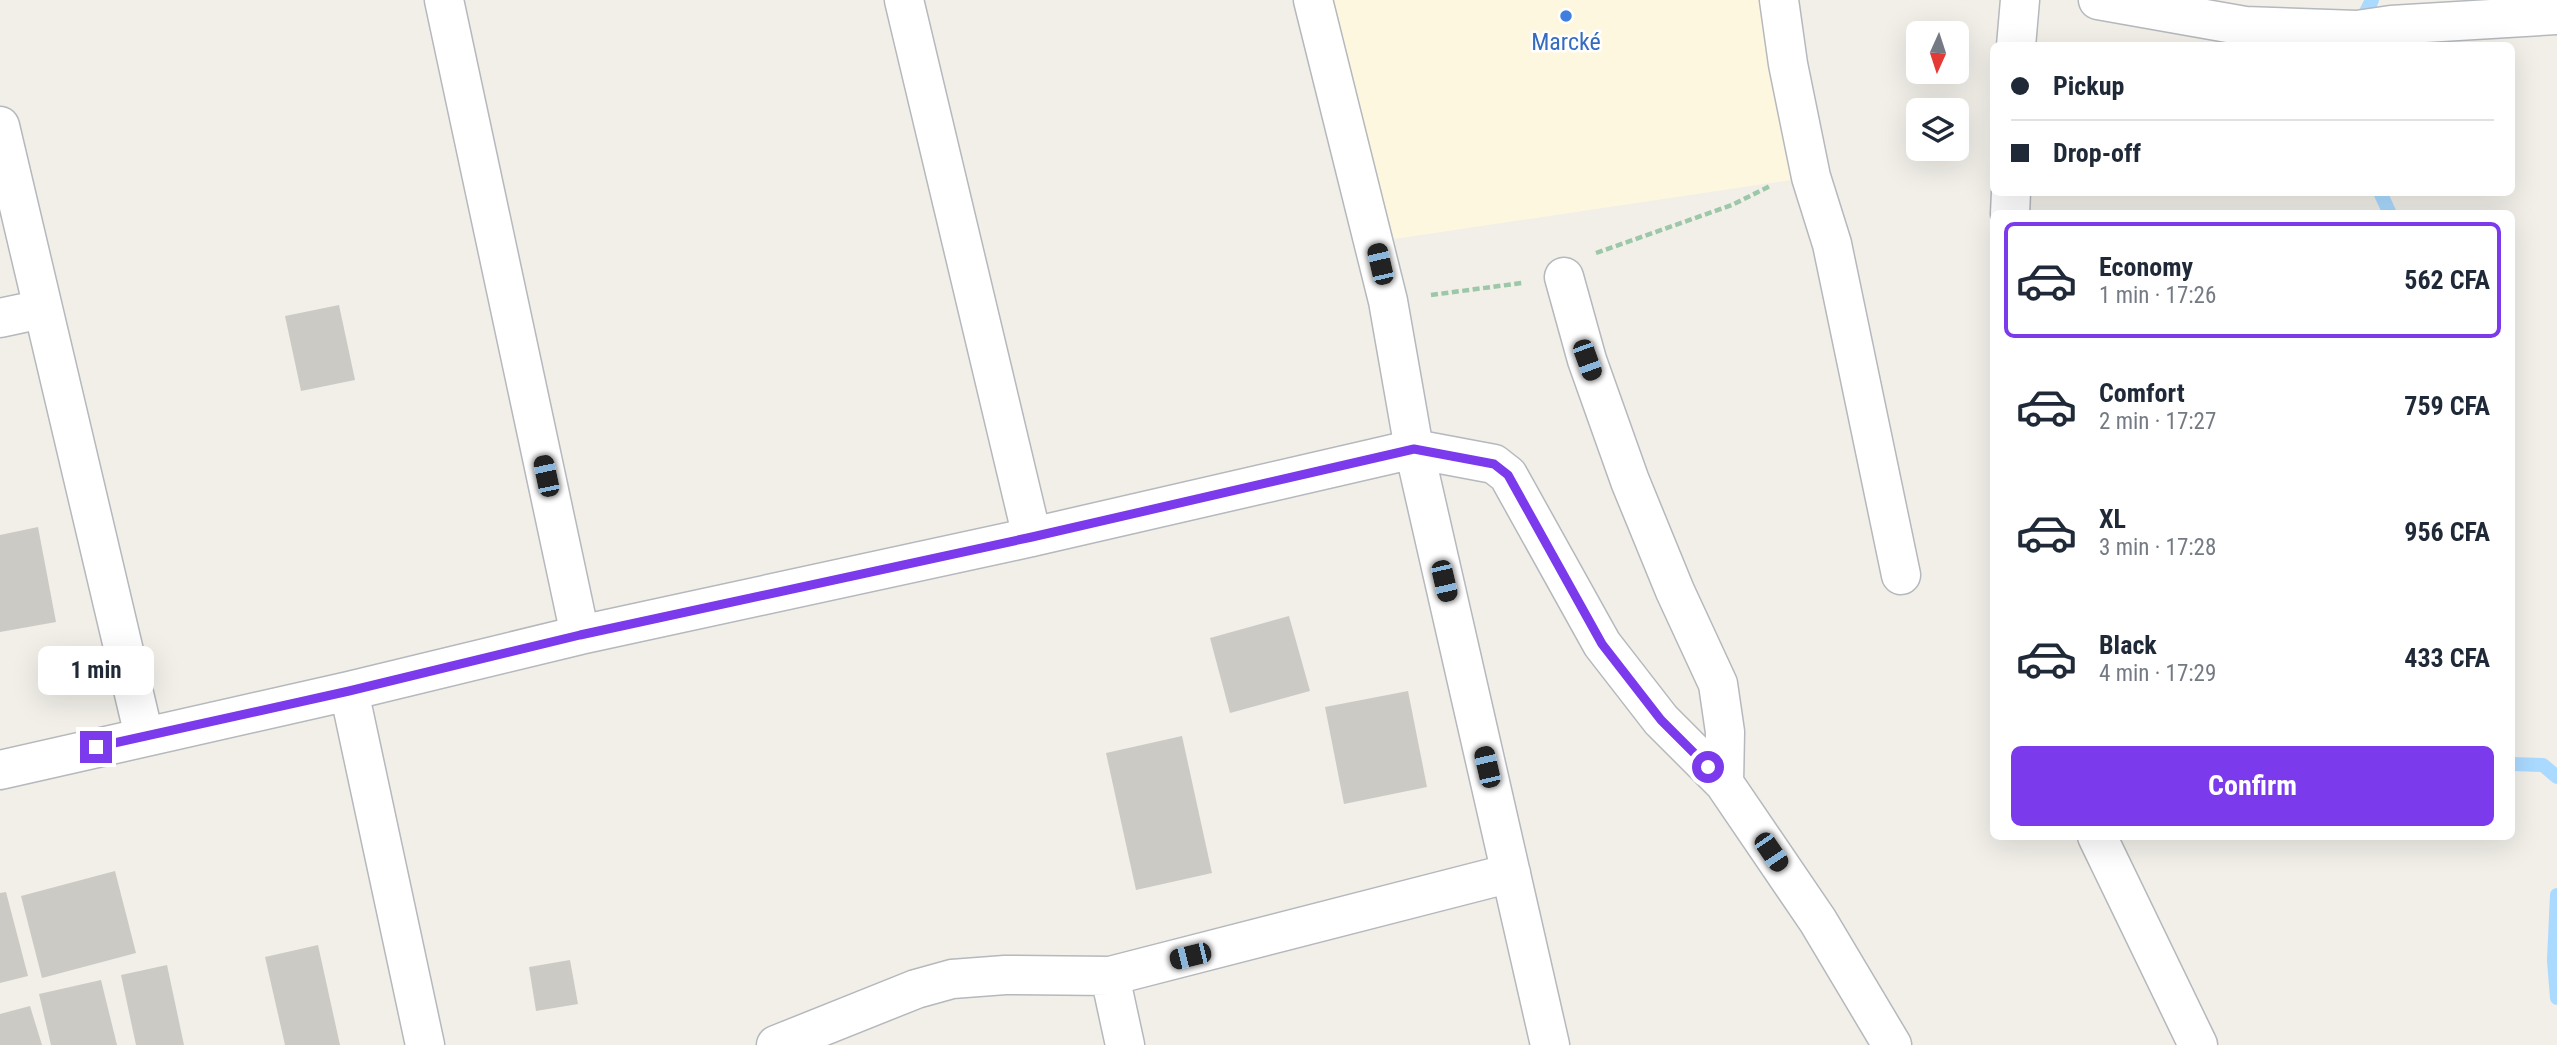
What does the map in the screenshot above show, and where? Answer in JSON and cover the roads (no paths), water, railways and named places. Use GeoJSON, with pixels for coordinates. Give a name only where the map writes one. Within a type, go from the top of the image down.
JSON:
{"type":"FeatureCollection","features":[{"type":"Feature","properties":{"kind":"street"},"geometry":{"type":"LineString","coordinates":[[444,0],[580,635]]}},
{"type":"Feature","properties":{"kind":"street"},"geometry":{"type":"LineString","coordinates":[[904,0],[1032,537]]}},
{"type":"Feature","properties":{"kind":"street"},"geometry":{"type":"LineString","coordinates":[[1313,0],[1388,301],[1414,449],[1550,1045]]}},
{"type":"Feature","properties":{"kind":"street"},"geometry":{"type":"LineString","coordinates":[[1779,0],[1788,64],[1811,177],[1832,244],[1901,575]]}},
{"type":"Feature","properties":{"kind":"street"},"geometry":{"type":"LineString","coordinates":[[2016,42],[2020,0]]}},
{"type":"Feature","properties":{"kind":"street"},"geometry":{"type":"LineString","coordinates":[[2098,0],[2245,26],[2357,30],[2392,12],[2557,15]]}},
{"type":"Feature","properties":{"kind":"street"},"geometry":{"type":"LineString","coordinates":[[0,125],[144,736]]}},
{"type":"Feature","properties":{"kind":"street"},"geometry":{"type":"LineString","coordinates":[[1564,277],[1587,360],[1630,481],[1675,591],[1718,684],[1726,732],[1724,783]]}},
{"type":"Feature","properties":{"kind":"street"},"geometry":{"type":"LineString","coordinates":[[0,318],[42,309]]}},
{"type":"Feature","properties":{"kind":"street"},"geometry":{"type":"LineString","coordinates":[[0,770],[349,691],[580,635],[1032,537],[1414,449],[1494,464],[1508,475],[1602,644],[1661,720],[1724,783],[1818,921],[1892,1045]]}},
{"type":"Feature","properties":{"kind":"street"},"geometry":{"type":"LineString","coordinates":[[349,691],[425,1045]]}},
{"type":"Feature","properties":{"kind":"street"},"geometry":{"type":"LineString","coordinates":[[2099,840],[2198,1045]]}},
{"type":"Feature","properties":{"kind":"street"},"geometry":{"type":"LineString","coordinates":[[776,1045],[916,989],[953,979],[1005,975],[1110,976],[1511,873]]}},
{"type":"Feature","properties":{"kind":"street"},"geometry":{"type":"LineString","coordinates":[[1110,976],[1125,1045]]}},
{"type":"Feature","properties":{"kind":"waterway"},"geometry":{"type":"LineString","coordinates":[[2360,24],[2372,0]]}},
{"type":"Feature","properties":{"kind":"waterway"},"geometry":{"type":"LineString","coordinates":[[2382,196],[2388,210]]}},
{"type":"Feature","properties":{"kind":"waterway"},"geometry":{"type":"LineString","coordinates":[[2515,764],[2543,765],[2557,777]]}},
{"type":"Feature","properties":{"kind":"waterway"},"geometry":{"type":"LineString","coordinates":[[2557,895],[2554,960],[2557,998]]}},
{"type":"Feature","properties":{"kind":"place","name":"Marcké"},"geometry":{"type":"Point","coordinates":[1566,16]}}]}
